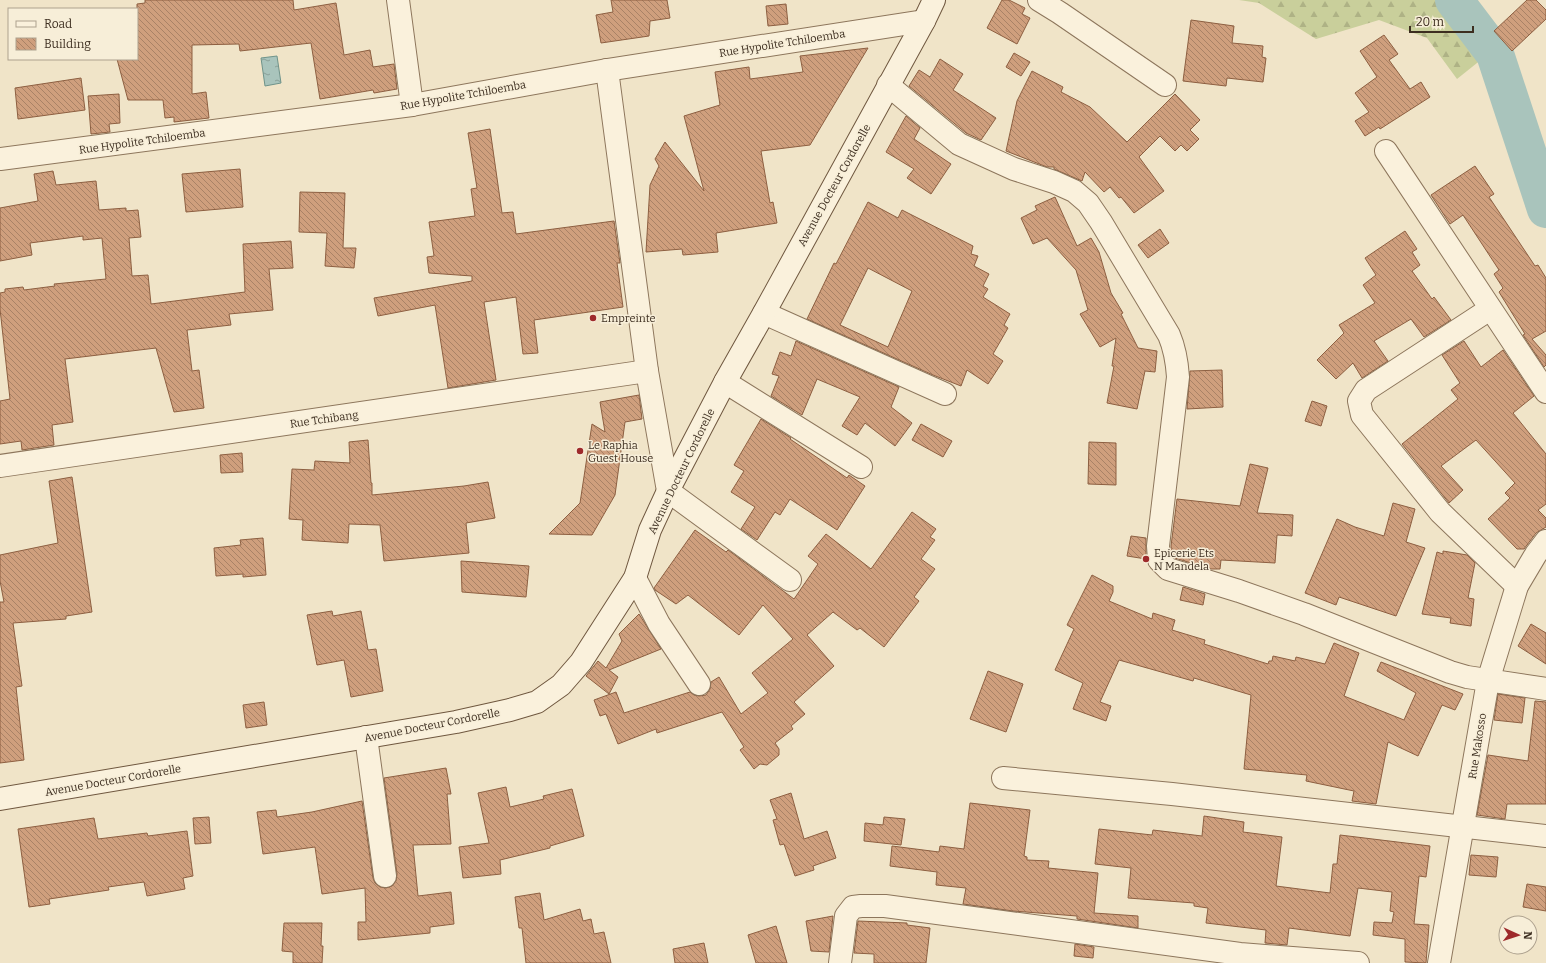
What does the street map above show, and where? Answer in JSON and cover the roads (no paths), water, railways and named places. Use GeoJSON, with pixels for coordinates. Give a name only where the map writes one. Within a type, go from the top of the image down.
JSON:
{"type":"FeatureCollection","features":[{"type":"Feature","properties":{"kind":"street"},"geometry":{"type":"LineString","coordinates":[[398,0],[412,105]]}},
{"type":"Feature","properties":{"kind":"street","name":"Avenue Docteur Cordorelle"},"geometry":{"type":"LineString","coordinates":[[0,799],[456,722],[510,710],[537,702],[561,685],[581,662],[634,578],[650,530],[668,491],[725,382],[924,21],[934,0]]}},
{"type":"Feature","properties":{"kind":"street"},"geometry":{"type":"LineString","coordinates":[[1039,0],[1165,85]]}},
{"type":"Feature","properties":{"kind":"street","name":"Rue Hypolite Tchiloemba"},"geometry":{"type":"LineString","coordinates":[[0,160],[412,105],[607,70],[924,21]]}},
{"type":"Feature","properties":{"kind":"street"},"geometry":{"type":"LineString","coordinates":[[607,70],[647,371],[668,491],[790,580]]}},
{"type":"Feature","properties":{"kind":"street"},"geometry":{"type":"LineString","coordinates":[[888,85],[959,144],[1014,169],[1054,182],[1074,191],[1088,203],[1169,335],[1177,360],[1178,377],[1158,546],[1159,560],[1168,569],[1239,591],[1304,614],[1467,678],[1546,689]]}},
{"type":"Feature","properties":{"kind":"street"},"geometry":{"type":"LineString","coordinates":[[1386,151],[1490,310],[1546,392]]}},
{"type":"Feature","properties":{"kind":"street"},"geometry":{"type":"LineString","coordinates":[[1490,310],[1366,390],[1359,401],[1362,416],[1440,512],[1517,586]]}},
{"type":"Feature","properties":{"kind":"street"},"geometry":{"type":"LineString","coordinates":[[764,313],[944,394]]}},
{"type":"Feature","properties":{"kind":"street","name":"Rue Tchibang"},"geometry":{"type":"LineString","coordinates":[[0,466],[647,371]]}},
{"type":"Feature","properties":{"kind":"street"},"geometry":{"type":"LineString","coordinates":[[725,382],[862,467]]}},
{"type":"Feature","properties":{"kind":"street","name":"Rue Makosso"},"geometry":{"type":"LineString","coordinates":[[1439,963],[1488,681],[1517,586],[1536,554],[1546,541]]}},
{"type":"Feature","properties":{"kind":"street"},"geometry":{"type":"LineString","coordinates":[[634,578],[659,624],[699,684]]}},
{"type":"Feature","properties":{"kind":"street"},"geometry":{"type":"LineString","coordinates":[[366,737],[385,876]]}},
{"type":"Feature","properties":{"kind":"street"},"geometry":{"type":"LineString","coordinates":[[1003,778],[1172,794],[1546,836]]}},
{"type":"Feature","properties":{"kind":"street"},"geometry":{"type":"LineString","coordinates":[[840,963],[842,937],[846,916],[853,907],[861,906],[885,906],[1240,954],[1358,963]]}},
{"type":"Feature","properties":{"kind":"water"},"geometry":{"type":"Polygon","coordinates":[[[277,56],[281,83],[265,86],[261,58],[277,56]]]}},
{"type":"Feature","properties":{"kind":"waterway"},"geometry":{"type":"LineString","coordinates":[[1454,0],[1495,54],[1546,209]]}},
{"type":"Feature","properties":{"kind":"place","name":"Empreinte"},"geometry":{"type":"Point","coordinates":[593,318]}},
{"type":"Feature","properties":{"kind":"place","name":"Le Raphia Guest House"},"geometry":{"type":"Point","coordinates":[580,451]}},
{"type":"Feature","properties":{"kind":"place","name":"Epicerie Ets N Mandela"},"geometry":{"type":"Point","coordinates":[1146,559]}}]}
